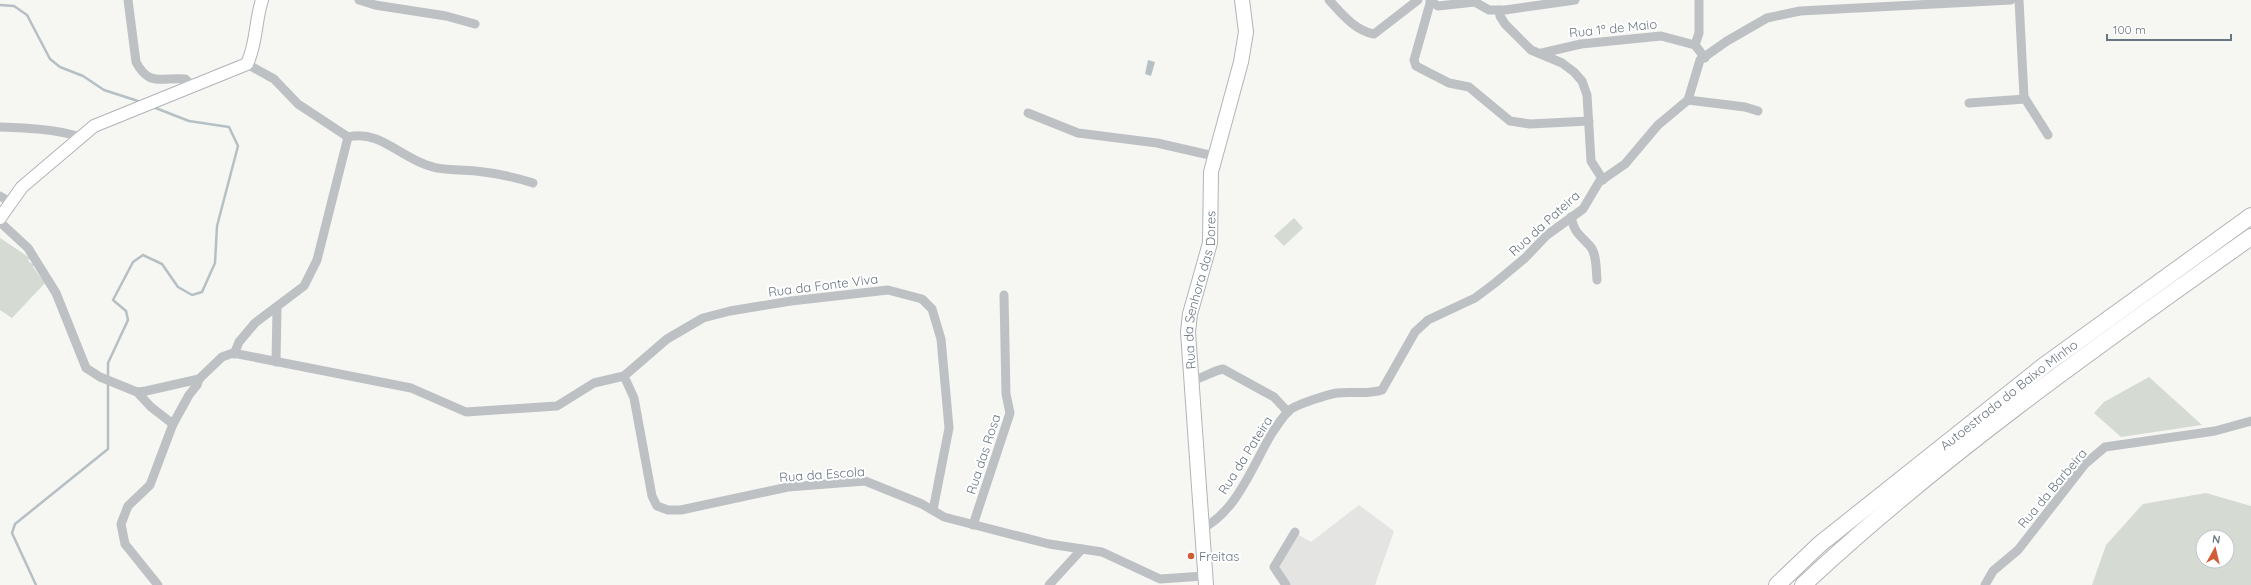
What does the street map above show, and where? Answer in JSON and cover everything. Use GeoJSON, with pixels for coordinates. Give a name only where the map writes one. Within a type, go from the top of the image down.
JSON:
{"type":"FeatureCollection","features":[{"type":"Feature","properties":{"kind":"highway","name":"Autoestrada do Baixo Minho"},"geometry":{"type":"LineString","coordinates":[[1777,585],[1820,544],[2045,365],[2251,216]]}},
{"type":"Feature","properties":{"kind":"highway","name":"Autoestrada do Baixo Minho"},"geometry":{"type":"LineString","coordinates":[[1803,585],[1845,546],[1919,484],[2083,356],[2251,237]]}},
{"type":"Feature","properties":{"kind":"main road","name":"Rua da Senhora das Dores"},"geometry":{"type":"LineString","coordinates":[[1205,580],[1188,332],[1190,314],[1206,261],[1210,242],[1209,185],[1214,156],[1241,62],[1246,32],[1242,0]]}},
{"type":"Feature","properties":{"kind":"street"},"geometry":{"type":"LineString","coordinates":[[128,0],[136,62],[146,78],[153,80],[185,79],[193,86]]}},
{"type":"Feature","properties":{"kind":"street"},"geometry":{"type":"LineString","coordinates":[[0,218],[5,199],[94,126],[247,64],[254,50],[258,12],[262,0]]}},
{"type":"Feature","properties":{"kind":"street"},"geometry":{"type":"LineString","coordinates":[[359,0],[375,5],[446,16],[475,24]]}},
{"type":"Feature","properties":{"kind":"street"},"geometry":{"type":"LineString","coordinates":[[1329,0],[1352,24],[1367,33],[1374,34],[1418,0]]}},
{"type":"Feature","properties":{"kind":"street"},"geometry":{"type":"LineString","coordinates":[[1575,0],[1499,10],[1489,10],[1475,2],[1438,6],[1430,1],[1414,60],[1416,66],[1449,83],[1469,87],[1510,121],[1530,124],[1589,121]]}},
{"type":"Feature","properties":{"kind":"street"},"geometry":{"type":"LineString","coordinates":[[1699,0],[1698,33],[1695,45],[1704,58]]}},
{"type":"Feature","properties":{"kind":"street"},"geometry":{"type":"LineString","coordinates":[[1887,0],[1909,6]]}},
{"type":"Feature","properties":{"kind":"street"},"geometry":{"type":"LineString","coordinates":[[1758,111],[1746,107],[1688,100],[1700,60],[1727,41],[1767,18],[1800,11],[2010,0]]}},
{"type":"Feature","properties":{"kind":"street"},"geometry":{"type":"LineString","coordinates":[[2019,0],[2022,76],[2025,99],[2048,135]]}},
{"type":"Feature","properties":{"kind":"street"},"geometry":{"type":"LineString","coordinates":[[1499,10],[1500,16],[1505,24],[1531,50],[1542,53],[1562,63],[1574,72],[1582,81],[1587,95],[1591,161],[1603,180]]}},
{"type":"Feature","properties":{"kind":"street","name":"Rua 1º de Maio"},"geometry":{"type":"LineString","coordinates":[[1542,53],[1570,46],[1651,36],[1673,38],[1695,45]]}},
{"type":"Feature","properties":{"kind":"street"},"geometry":{"type":"LineString","coordinates":[[247,64],[274,79],[298,104],[348,136],[357,134],[372,136],[415,160],[432,167],[512,176],[533,183]]}},
{"type":"Feature","properties":{"kind":"street"},"geometry":{"type":"LineString","coordinates":[[1969,103],[2025,99]]}},
{"type":"Feature","properties":{"kind":"street","name":"Rua da Pateira"},"geometry":{"type":"LineString","coordinates":[[1201,529],[1213,523],[1225,512],[1236,496],[1273,432],[1288,412],[1337,393],[1371,394],[1382,390],[1414,332],[1428,320],[1475,298],[1525,258],[1547,234],[1583,209],[1603,180],[1625,164],[1658,125],[1688,100]]}},
{"type":"Feature","properties":{"kind":"street"},"geometry":{"type":"LineString","coordinates":[[1028,113],[1078,133],[1157,143],[1214,156]]}},
{"type":"Feature","properties":{"kind":"street"},"geometry":{"type":"LineString","coordinates":[[0,127],[39,128],[81,137]]}},
{"type":"Feature","properties":{"kind":"street"},"geometry":{"type":"LineString","coordinates":[[234,354],[239,342],[255,323],[277,308],[304,286],[318,260],[348,136]]}},
{"type":"Feature","properties":{"kind":"street"},"geometry":{"type":"LineString","coordinates":[[1571,217],[1574,230],[1591,246],[1595,257],[1597,280]]}},
{"type":"Feature","properties":{"kind":"street"},"geometry":{"type":"LineString","coordinates":[[0,222],[28,248],[56,293],[86,368],[100,377],[137,392],[147,404],[173,424]]}},
{"type":"Feature","properties":{"kind":"street","name":"Rua da Fonte Viva"},"geometry":{"type":"LineString","coordinates":[[624,376],[668,339],[703,318],[730,311],[862,292],[888,290],[922,299],[932,308],[941,339],[948,422],[933,510]]}},
{"type":"Feature","properties":{"kind":"street","name":"Rua das Rosa"},"geometry":{"type":"LineString","coordinates":[[973,525],[1010,413],[1006,394],[1004,295]]}},
{"type":"Feature","properties":{"kind":"street"},"geometry":{"type":"LineString","coordinates":[[276,362],[277,308]]}},
{"type":"Feature","properties":{"kind":"street"},"geometry":{"type":"LineString","coordinates":[[137,392],[198,379],[222,357],[234,354],[411,388],[466,412],[557,406],[594,383],[624,376]]}},
{"type":"Feature","properties":{"kind":"street"},"geometry":{"type":"LineString","coordinates":[[1191,380],[1199,379],[1216,370],[1223,369],[1274,397],[1288,412]]}},
{"type":"Feature","properties":{"kind":"street","name":"Rua da Escola"},"geometry":{"type":"LineString","coordinates":[[624,376],[634,398],[652,496],[657,506],[668,510],[681,510],[788,487],[865,482],[890,490],[933,510],[944,517],[1049,544],[1102,552],[1160,579],[1205,580]]}},
{"type":"Feature","properties":{"kind":"street"},"geometry":{"type":"LineString","coordinates":[[158,585],[125,544],[121,524],[128,506],[150,485],[173,424],[189,395],[197,385],[198,379]]}},
{"type":"Feature","properties":{"kind":"street","name":"Rua da Barbeira"},"geometry":{"type":"LineString","coordinates":[[1985,585],[1992,571],[2018,550],[2085,464],[2105,448],[2215,431],[2251,421]]}},
{"type":"Feature","properties":{"kind":"street"},"geometry":{"type":"LineString","coordinates":[[1286,585],[1274,567],[1295,532]]}},
{"type":"Feature","properties":{"kind":"street"},"geometry":{"type":"LineString","coordinates":[[1050,585],[1082,549]]}},
{"type":"Feature","properties":{"kind":"shaded area"},"geometry":{"type":"Polygon","coordinates":[[[1148,60],[1155,62],[1151,76],[1145,74],[1148,60]]]}},
{"type":"Feature","properties":{"kind":"shaded area"},"geometry":{"type":"Polygon","coordinates":[[[1294,218],[1303,228],[1284,246],[1274,236],[1294,218]]]}},
{"type":"Feature","properties":{"kind":"shaded area"},"geometry":{"type":"Polygon","coordinates":[[[0,238],[30,258],[28,261],[34,265],[33,267],[45,283],[12,318],[0,310],[0,238]]]}},
{"type":"Feature","properties":{"kind":"shaded area"},"geometry":{"type":"Polygon","coordinates":[[[2149,377],[2202,425],[2121,437],[2094,413],[2104,402],[2149,377]]]}},
{"type":"Feature","properties":{"kind":"shaded area"},"geometry":{"type":"Polygon","coordinates":[[[2206,493],[2251,506],[2251,585],[2092,585],[2106,545],[2143,504],[2206,493]]]}},
{"type":"Feature","properties":{"kind":"shaded area"},"geometry":{"type":"Polygon","coordinates":[[[1359,505],[1394,531],[1375,585],[1289,585],[1277,565],[1297,534],[1311,542],[1359,505]]]}},
{"type":"Feature","properties":{"kind":"waterway"},"geometry":{"type":"LineString","coordinates":[[0,5],[14,6],[27,15],[50,59],[60,67],[83,76],[104,90],[141,102]]}},
{"type":"Feature","properties":{"kind":"waterway"},"geometry":{"type":"LineString","coordinates":[[108,377],[108,363],[128,320],[126,311],[113,300],[133,262],[143,255],[162,264],[178,287],[192,295],[202,292],[215,263],[217,226],[238,146],[229,127],[189,121],[153,107]]}},
{"type":"Feature","properties":{"kind":"waterway"},"geometry":{"type":"LineString","coordinates":[[36,585],[12,533],[15,524],[108,449],[108,382]]}},
{"type":"Feature","properties":{"kind":"place","name":"Freitas"},"geometry":{"type":"Point","coordinates":[1191,556]}}]}
